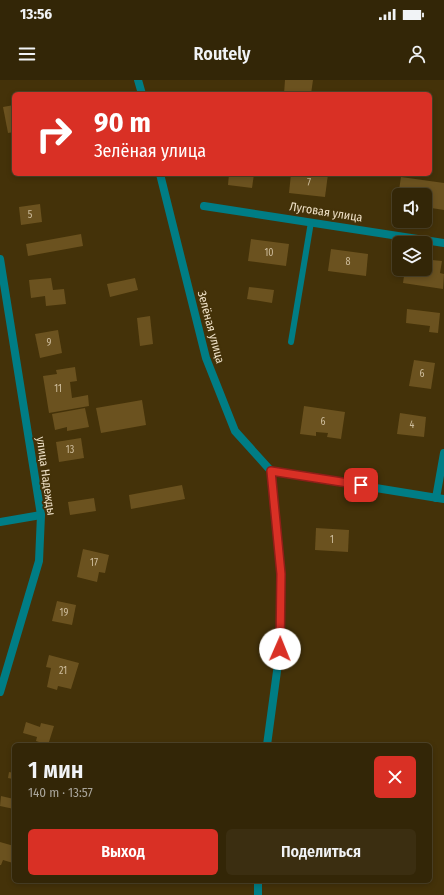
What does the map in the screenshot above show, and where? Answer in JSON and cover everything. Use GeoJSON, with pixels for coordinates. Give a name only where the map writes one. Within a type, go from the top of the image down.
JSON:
{"type":"FeatureCollection","features":[{"type":"Feature","properties":{"kind":"street"},"geometry":{"type":"LineString","coordinates":[[138,80],[141,92]]}},
{"type":"Feature","properties":{"kind":"street","name":"Зелёная улица"},"geometry":{"type":"LineString","coordinates":[[160,176],[206,358],[235,431],[271,471]]}},
{"type":"Feature","properties":{"kind":"street","name":"Луговая улица"},"geometry":{"type":"LineString","coordinates":[[204,206],[444,243]]}},
{"type":"Feature","properties":{"kind":"street","name":"улица Надежды"},"geometry":{"type":"LineString","coordinates":[[0,259],[41,515],[39,561],[0,692]]}},
{"type":"Feature","properties":{"kind":"street"},"geometry":{"type":"LineString","coordinates":[[267,743],[280,649],[281,574],[271,471],[440,499],[444,456]]}},
{"type":"Feature","properties":{"kind":"street"},"geometry":{"type":"LineString","coordinates":[[0,522],[41,515]]}},
{"type":"Feature","properties":{"kind":"street"},"geometry":{"type":"LineString","coordinates":[[258,883],[258,895]]}},
{"type":"Feature","properties":{"kind":"lane"},"geometry":{"type":"LineString","coordinates":[[291,342],[311,222]]}},
{"type":"Feature","properties":{"kind":"building"},"geometry":{"type":"Polygon","coordinates":[[[285,80],[313,80],[311,92],[284,92],[285,80]]]}},
{"type":"Feature","properties":{"kind":"building"},"geometry":{"type":"Polygon","coordinates":[[[12,105],[12,132],[8,133],[3,107],[12,105]]]}},
{"type":"Feature","properties":{"kind":"building"},"geometry":{"type":"Polygon","coordinates":[[[229,176],[254,176],[252,188],[228,185],[229,176]]]}},
{"type":"Feature","properties":{"kind":"building"},"geometry":{"type":"Polygon","coordinates":[[[291,176],[328,176],[325,197],[289,193],[291,176]]]}},
{"type":"Feature","properties":{"kind":"building"},"geometry":{"type":"Polygon","coordinates":[[[401,177],[444,183],[444,210],[432,208],[432,188],[399,188],[401,177]]]}},
{"type":"Feature","properties":{"kind":"building"},"geometry":{"type":"Polygon","coordinates":[[[40,204],[42,222],[21,225],[19,207],[40,204]]]}},
{"type":"Feature","properties":{"kind":"building"},"geometry":{"type":"Polygon","coordinates":[[[81,234],[83,246],[28,256],[26,244],[81,234]]]}},
{"type":"Feature","properties":{"kind":"building"},"geometry":{"type":"Polygon","coordinates":[[[251,239],[289,244],[286,266],[248,261],[251,239]]]}},
{"type":"Feature","properties":{"kind":"building"},"geometry":{"type":"Polygon","coordinates":[[[331,249],[368,254],[366,276],[328,271],[331,249]]]}},
{"type":"Feature","properties":{"kind":"building"},"geometry":{"type":"Polygon","coordinates":[[[432,260],[442,261],[440,273],[444,274],[443,289],[403,283],[404,276],[432,276],[432,260]]]}},
{"type":"Feature","properties":{"kind":"building"},"geometry":{"type":"Polygon","coordinates":[[[51,278],[53,290],[64,289],[66,304],[46,306],[45,296],[31,298],[29,280],[51,278]]]}},
{"type":"Feature","properties":{"kind":"building"},"geometry":{"type":"Polygon","coordinates":[[[135,278],[138,290],[110,297],[107,284],[135,278]]]}},
{"type":"Feature","properties":{"kind":"building"},"geometry":{"type":"Polygon","coordinates":[[[249,287],[274,290],[272,303],[247,299],[249,287]]]}},
{"type":"Feature","properties":{"kind":"building"},"geometry":{"type":"Polygon","coordinates":[[[407,309],[440,313],[438,333],[429,332],[430,326],[406,323],[407,309]]]}},
{"type":"Feature","properties":{"kind":"building"},"geometry":{"type":"Polygon","coordinates":[[[150,316],[153,344],[140,346],[137,318],[150,316]]]}},
{"type":"Feature","properties":{"kind":"building"},"geometry":{"type":"Polygon","coordinates":[[[58,330],[62,353],[40,358],[35,334],[58,330]]]}},
{"type":"Feature","properties":{"kind":"building"},"geometry":{"type":"Polygon","coordinates":[[[414,360],[435,363],[431,389],[409,386],[414,360]]]}},
{"type":"Feature","properties":{"kind":"building"},"geometry":{"type":"Polygon","coordinates":[[[75,367],[77,381],[70,382],[72,398],[88,395],[89,406],[49,413],[43,376],[57,374],[56,370],[75,367]]]}},
{"type":"Feature","properties":{"kind":"building"},"geometry":{"type":"Polygon","coordinates":[[[142,400],[146,425],[101,433],[96,408],[142,400]]]}},
{"type":"Feature","properties":{"kind":"building"},"geometry":{"type":"Polygon","coordinates":[[[304,406],[345,412],[341,439],[327,437],[328,433],[316,432],[316,436],[300,434],[304,406]]]}},
{"type":"Feature","properties":{"kind":"building"},"geometry":{"type":"Polygon","coordinates":[[[85,408],[89,427],[67,431],[67,427],[55,430],[52,414],[85,408]]]}},
{"type":"Feature","properties":{"kind":"building"},"geometry":{"type":"Polygon","coordinates":[[[400,413],[426,417],[424,437],[397,434],[400,413]]]}},
{"type":"Feature","properties":{"kind":"building"},"geometry":{"type":"Polygon","coordinates":[[[81,438],[84,458],[59,462],[56,442],[81,438]]]}},
{"type":"Feature","properties":{"kind":"building"},"geometry":{"type":"Polygon","coordinates":[[[182,485],[185,499],[131,509],[129,495],[182,485]]]}},
{"type":"Feature","properties":{"kind":"building"},"geometry":{"type":"Polygon","coordinates":[[[94,498],[96,511],[70,515],[68,502],[94,498]]]}},
{"type":"Feature","properties":{"kind":"building"},"geometry":{"type":"Polygon","coordinates":[[[316,528],[349,530],[348,552],[315,550],[316,528]]]}},
{"type":"Feature","properties":{"kind":"building"},"geometry":{"type":"Polygon","coordinates":[[[83,549],[109,555],[105,573],[99,572],[97,582],[77,577],[83,549]]]}},
{"type":"Feature","properties":{"kind":"building"},"geometry":{"type":"Polygon","coordinates":[[[57,601],[76,605],[72,625],[52,621],[57,601]]]}},
{"type":"Feature","properties":{"kind":"building"},"geometry":{"type":"Polygon","coordinates":[[[49,655],[79,663],[71,689],[58,686],[57,690],[47,687],[51,668],[46,667],[49,655]]]}},
{"type":"Feature","properties":{"kind":"building"},"geometry":{"type":"Polygon","coordinates":[[[26,722],[40,727],[41,723],[54,726],[49,743],[36,741],[37,737],[23,733],[26,722]]]}},
{"type":"Feature","properties":{"kind":"building"},"geometry":{"type":"Polygon","coordinates":[[[9,772],[12,773],[12,779],[8,778],[9,772]]]}},
{"type":"Feature","properties":{"kind":"building"},"geometry":{"type":"Polygon","coordinates":[[[1,796],[12,799],[12,809],[0,806],[1,796]]]}},
{"type":"Feature","properties":{"kind":"building"},"geometry":{"type":"Polygon","coordinates":[[[0,842],[12,845],[12,863],[3,860],[0,865],[0,842]]]}},
{"type":"Feature","properties":{"kind":"route"},"geometry":{"type":"LineString","coordinates":[[280,649],[281,574],[271,471],[361,485]]}}]}
